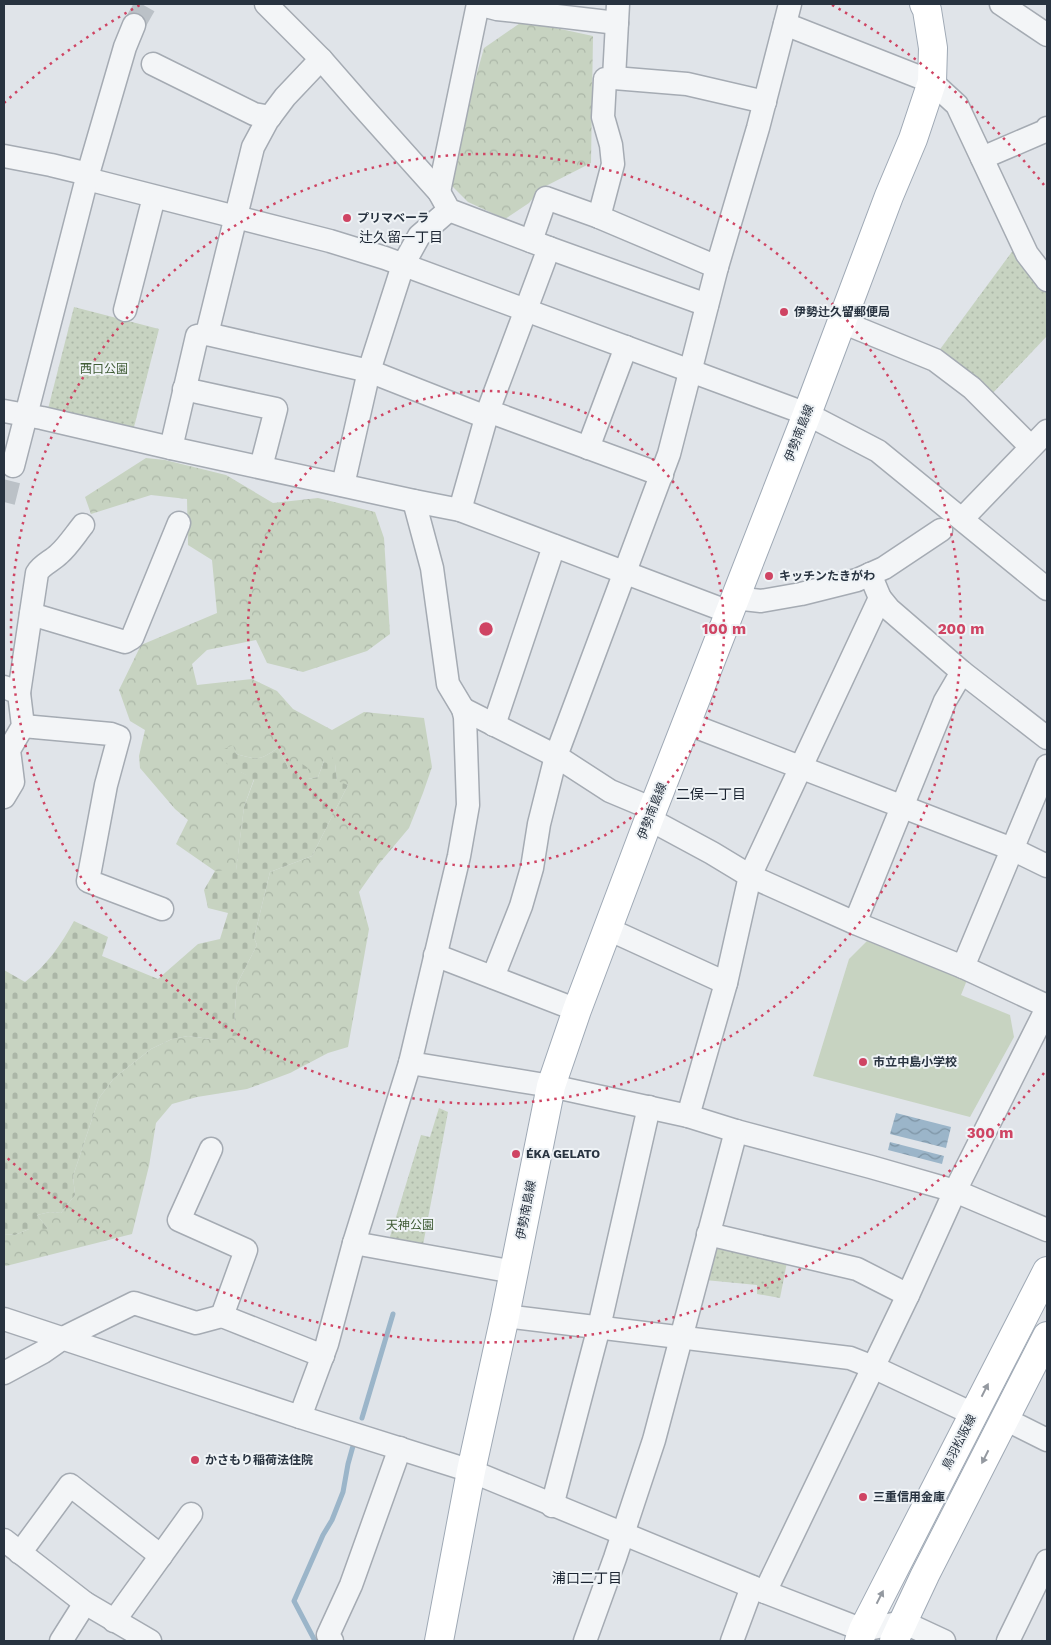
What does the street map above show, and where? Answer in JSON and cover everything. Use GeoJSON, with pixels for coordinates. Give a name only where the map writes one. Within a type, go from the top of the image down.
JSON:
{"type":"FeatureCollection","features":[{"type":"Feature","properties":{"kind":"main road","name":"伊勢南島線"},"geometry":{"type":"LineString","coordinates":[[439,1641],[471,1471],[505,1316],[551,1086],[577,1010],[651,814],[913,139],[932,82],[933,48],[927,10],[924,4]]}},
{"type":"Feature","properties":{"kind":"main road","name":"鳥羽松阪線"},"geometry":{"type":"LineString","coordinates":[[864,1638],[973,1414],[1047,1271]]}},
{"type":"Feature","properties":{"kind":"main road"},"geometry":{"type":"LineString","coordinates":[[898,1632],[1047,1336]]}},
{"type":"Feature","properties":{"kind":"street"},"geometry":{"type":"LineString","coordinates":[[266,4],[321,59],[444,201],[540,245],[707,305]]}},
{"type":"Feature","properties":{"kind":"street"},"geometry":{"type":"LineString","coordinates":[[1001,4],[1047,35]]}},
{"type":"Feature","properties":{"kind":"street"},"geometry":{"type":"LineString","coordinates":[[343,485],[369,371],[403,264],[419,236],[444,201],[484,5],[617,13],[614,78]]}},
{"type":"Feature","properties":{"kind":"street"},"geometry":{"type":"LineString","coordinates":[[493,977],[521,906],[532,868],[539,824],[556,756],[669,454],[717,266],[765,102],[788,14],[932,82],[958,105],[1027,254],[1046,276]]}},
{"type":"Feature","properties":{"kind":"street"},"geometry":{"type":"LineString","coordinates":[[13,466],[87,176],[125,47],[134,25]]}},
{"type":"Feature","properties":{"kind":"street"},"geometry":{"type":"LineString","coordinates":[[207,334],[253,147],[270,116],[321,59]]}},
{"type":"Feature","properties":{"kind":"street"},"geometry":{"type":"LineString","coordinates":[[153,64],[254,114],[270,116]]}},
{"type":"Feature","properties":{"kind":"street"},"geometry":{"type":"LineString","coordinates":[[599,217],[613,164],[611,145],[603,117],[605,78],[688,84],[765,102]]}},
{"type":"Feature","properties":{"kind":"street"},"geometry":{"type":"LineString","coordinates":[[982,158],[1045,131],[1047,128]]}},
{"type":"Feature","properties":{"kind":"street"},"geometry":{"type":"LineString","coordinates":[[4,156],[51,164],[154,197],[330,241],[403,264],[807,414],[878,451],[1047,589]]}},
{"type":"Feature","properties":{"kind":"street"},"geometry":{"type":"LineString","coordinates":[[124,310],[154,197]]}},
{"type":"Feature","properties":{"kind":"street"},"geometry":{"type":"LineString","coordinates":[[460,510],[487,414],[525,310],[540,245],[546,198],[599,217],[717,266]]}},
{"type":"Feature","properties":{"kind":"street"},"geometry":{"type":"LineString","coordinates":[[842,322],[935,360],[972,388],[1031,447]]}},
{"type":"Feature","properties":{"kind":"street"},"geometry":{"type":"LineString","coordinates":[[171,448],[197,336],[207,334],[369,371],[662,475]]}},
{"type":"Feature","properties":{"kind":"street"},"geometry":{"type":"LineString","coordinates":[[588,448],[626,347]]}},
{"type":"Feature","properties":{"kind":"street"},"geometry":{"type":"LineString","coordinates":[[184,389],[276,409],[261,467]]}},
{"type":"Feature","properties":{"kind":"street"},"geometry":{"type":"LineString","coordinates":[[4,411],[460,510],[624,572],[732,605],[802,594],[857,580],[884,568],[941,530]]}},
{"type":"Feature","properties":{"kind":"street"},"geometry":{"type":"LineString","coordinates":[[962,519],[1047,431]]}},
{"type":"Feature","properties":{"kind":"street"},"geometry":{"type":"LineString","coordinates":[[300,1417],[322,1356],[354,1244],[410,1063],[459,856],[468,805],[465,717],[463,709],[448,684],[432,568],[414,501]]}},
{"type":"Feature","properties":{"kind":"street"},"geometry":{"type":"LineString","coordinates":[[31,614],[124,642],[132,638],[179,523]]}},
{"type":"Feature","properties":{"kind":"street"},"geometry":{"type":"LineString","coordinates":[[4,797],[13,782],[9,750],[23,726],[12,690],[31,614],[37,573],[40,568],[50,563],[60,553],[83,526]]}},
{"type":"Feature","properties":{"kind":"street"},"geometry":{"type":"LineString","coordinates":[[494,725],[554,546]]}},
{"type":"Feature","properties":{"kind":"street"},"geometry":{"type":"LineString","coordinates":[[870,574],[880,598],[889,609],[962,672],[1047,738]]}},
{"type":"Feature","properties":{"kind":"street"},"geometry":{"type":"LineString","coordinates":[[688,1116],[726,983],[750,876],[880,598]]}},
{"type":"Feature","properties":{"kind":"street"},"geometry":{"type":"LineString","coordinates":[[854,923],[945,701],[962,672]]}},
{"type":"Feature","properties":{"kind":"street"},"geometry":{"type":"LineString","coordinates":[[463,709],[556,756],[610,792],[651,814],[750,876],[854,923],[963,967],[1047,1007],[955,1191],[873,1367],[732,1641]]}},
{"type":"Feature","properties":{"kind":"street"},"geometry":{"type":"LineString","coordinates":[[686,723],[1012,849],[1047,866]]}},
{"type":"Feature","properties":{"kind":"street"},"geometry":{"type":"LineString","coordinates":[[23,726],[111,734],[119,737],[106,785],[88,881],[162,910]]}},
{"type":"Feature","properties":{"kind":"street"},"geometry":{"type":"LineString","coordinates":[[963,967],[1047,766]]}},
{"type":"Feature","properties":{"kind":"street"},"geometry":{"type":"LineString","coordinates":[[608,929],[726,983]]}},
{"type":"Feature","properties":{"kind":"street"},"geometry":{"type":"LineString","coordinates":[[435,955],[577,1010]]}},
{"type":"Feature","properties":{"kind":"street"},"geometry":{"type":"LineString","coordinates":[[410,1063],[551,1086],[688,1116],[955,1191],[1047,1230]]}},
{"type":"Feature","properties":{"kind":"street"},"geometry":{"type":"LineString","coordinates":[[552,1506],[599,1327],[649,1107]]}},
{"type":"Feature","properties":{"kind":"street"},"geometry":{"type":"LineString","coordinates":[[585,1641],[654,1440],[736,1131]]}},
{"type":"Feature","properties":{"kind":"street"},"geometry":{"type":"LineString","coordinates":[[211,1149],[179,1220],[246,1250],[222,1316]]}},
{"type":"Feature","properties":{"kind":"street"},"geometry":{"type":"LineString","coordinates":[[708,1234],[857,1269],[908,1295]]}},
{"type":"Feature","properties":{"kind":"street"},"geometry":{"type":"LineString","coordinates":[[354,1244],[514,1272]]}},
{"type":"Feature","properties":{"kind":"street"},"geometry":{"type":"LineString","coordinates":[[4,1373],[44,1352],[63,1338],[134,1303],[196,1323],[222,1316],[322,1356]]}},
{"type":"Feature","properties":{"kind":"street"},"geometry":{"type":"LineString","coordinates":[[505,1316],[850,1358],[973,1414]]}},
{"type":"Feature","properties":{"kind":"street"},"geometry":{"type":"LineString","coordinates":[[4,1319],[300,1417],[471,1471],[759,1590],[864,1638],[898,1632],[944,1641]]}},
{"type":"Feature","properties":{"kind":"street"},"geometry":{"type":"LineString","coordinates":[[1005,1418],[1047,1440]]}},
{"type":"Feature","properties":{"kind":"street"},"geometry":{"type":"LineString","coordinates":[[332,1641],[328,1635],[351,1585],[400,1448]]}},
{"type":"Feature","properties":{"kind":"street"},"geometry":{"type":"LineString","coordinates":[[150,1641],[85,1602],[12,1547],[70,1485],[161,1556]]}},
{"type":"Feature","properties":{"kind":"street"},"geometry":{"type":"LineString","coordinates":[[114,1621],[191,1514]]}},
{"type":"Feature","properties":{"kind":"street"},"geometry":{"type":"LineString","coordinates":[[1008,1641],[1047,1561]]}},
{"type":"Feature","properties":{"kind":"street"},"geometry":{"type":"LineString","coordinates":[[61,1641],[85,1602]]}},
{"type":"Feature","properties":{"kind":"green space"},"geometry":{"type":"Polygon","coordinates":[[[523,21],[593,36],[591,163],[542,188],[529,203],[505,219],[468,202],[448,182],[449,172],[484,48],[523,21]]]}},
{"type":"Feature","properties":{"kind":"green space"},"geometry":{"type":"Polygon","coordinates":[[[1014,249],[1047,289],[1047,336],[990,396],[938,352],[1014,249]]]}},
{"type":"Feature","properties":{"kind":"green space","name":"西口公園"},"geometry":{"type":"Polygon","coordinates":[[[74,307],[159,329],[133,431],[48,409],[74,307]]]}},
{"type":"Feature","properties":{"kind":"green space"},"geometry":{"type":"Polygon","coordinates":[[[146,458],[165,460],[226,475],[273,503],[318,498],[375,512],[384,538],[390,634],[367,651],[303,672],[267,663],[256,640],[207,650],[192,664],[197,685],[252,679],[277,691],[293,709],[332,730],[364,712],[424,718],[432,767],[409,828],[378,865],[359,892],[369,929],[348,1047],[328,1053],[290,1073],[247,1089],[197,1097],[172,1104],[156,1123],[149,1166],[132,1234],[6,1266],[4,1265],[4,1234],[15,1235],[29,1229],[48,1229],[37,1215],[50,1212],[61,1213],[75,1195],[73,1176],[99,1098],[114,1078],[151,1049],[172,1039],[188,1036],[217,1040],[234,1023],[237,984],[257,945],[254,938],[270,872],[312,856],[348,785],[337,782],[335,764],[324,761],[318,777],[308,779],[289,769],[278,748],[262,757],[254,758],[236,754],[233,745],[241,772],[254,779],[244,807],[236,871],[215,871],[176,844],[188,820],[175,809],[140,768],[139,756],[145,730],[130,721],[119,690],[141,645],[217,613],[212,560],[188,545],[187,499],[151,495],[91,514],[85,497],[146,458]]]}},
{"type":"Feature","properties":{"kind":"green space"},"geometry":{"type":"Polygon","coordinates":[[[233,745],[236,754],[254,758],[262,757],[278,748],[289,769],[298,761],[308,768],[308,779],[318,777],[324,761],[331,754],[335,764],[337,781],[348,785],[312,856],[270,872],[254,938],[257,945],[237,984],[234,1023],[238,1035],[217,1040],[188,1036],[172,1039],[151,1049],[114,1078],[99,1098],[73,1176],[75,1195],[61,1213],[50,1212],[37,1215],[48,1229],[29,1229],[15,1235],[4,1234],[4,970],[25,982],[53,954],[74,921],[108,937],[102,956],[158,979],[198,944],[220,939],[228,913],[208,908],[204,890],[215,871],[236,870],[244,807],[254,780],[227,764],[220,751],[233,745]]]}},
{"type":"Feature","properties":{"kind":"green space"},"geometry":{"type":"Polygon","coordinates":[[[867,941],[967,980],[961,995],[1010,1015],[1014,1037],[970,1117],[813,1076],[849,959],[867,941]]]}},
{"type":"Feature","properties":{"kind":"green space","name":"天神公園"},"geometry":{"type":"Polygon","coordinates":[[[439,1108],[448,1112],[423,1245],[389,1240],[421,1135],[430,1137],[439,1108]]]}},
{"type":"Feature","properties":{"kind":"green space"},"geometry":{"type":"Polygon","coordinates":[[[718,1239],[789,1252],[780,1298],[757,1294],[757,1285],[705,1280],[718,1239]]]}},
{"type":"Feature","properties":{"kind":"water"},"geometry":{"type":"Polygon","coordinates":[[[896,1113],[951,1127],[946,1148],[890,1134],[896,1113]]]}},
{"type":"Feature","properties":{"kind":"water"},"geometry":{"type":"Polygon","coordinates":[[[890,1142],[944,1156],[942,1164],[888,1150],[890,1142]]]}},
{"type":"Feature","properties":{"kind":"waterway"},"geometry":{"type":"LineString","coordinates":[[362,1418],[393,1314]]}},
{"type":"Feature","properties":{"kind":"waterway"},"geometry":{"type":"LineString","coordinates":[[315,1641],[294,1601],[343,1492],[353,1446]]}},
{"type":"Feature","properties":{"kind":"tunnel"},"geometry":{"type":"LineString","coordinates":[[134,25],[146,4]]}},
{"type":"Feature","properties":{"kind":"tunnel"},"geometry":{"type":"LineString","coordinates":[[4,502],[13,466]]}},
{"type":"Feature","properties":{"kind":"place","name":"プリマベーラ"},"geometry":{"type":"Point","coordinates":[347,218]}},
{"type":"Feature","properties":{"kind":"place","name":"伊勢辻久留郵便局"},"geometry":{"type":"Point","coordinates":[784,312]}},
{"type":"Feature","properties":{"kind":"place","name":"キッチンたきがわ"},"geometry":{"type":"Point","coordinates":[769,576]}},
{"type":"Feature","properties":{"kind":"place","name":"市立中島小学校"},"geometry":{"type":"Point","coordinates":[863,1062]}},
{"type":"Feature","properties":{"kind":"place","name":"ÉKA GELATO"},"geometry":{"type":"Point","coordinates":[516,1154]}},
{"type":"Feature","properties":{"kind":"place","name":"かさもり稲荷法住院"},"geometry":{"type":"Point","coordinates":[195,1460]}},
{"type":"Feature","properties":{"kind":"place","name":"三重信用金庫"},"geometry":{"type":"Point","coordinates":[863,1497]}},
{"type":"Feature","properties":{"kind":"district","name":"辻久留一丁目"},"geometry":{"type":"Point","coordinates":[401,237]}},
{"type":"Feature","properties":{"kind":"district","name":"二俣一丁目"},"geometry":{"type":"Point","coordinates":[711,794]}},
{"type":"Feature","properties":{"kind":"district","name":"浦口二丁目"},"geometry":{"type":"Point","coordinates":[587,1578]}}]}
